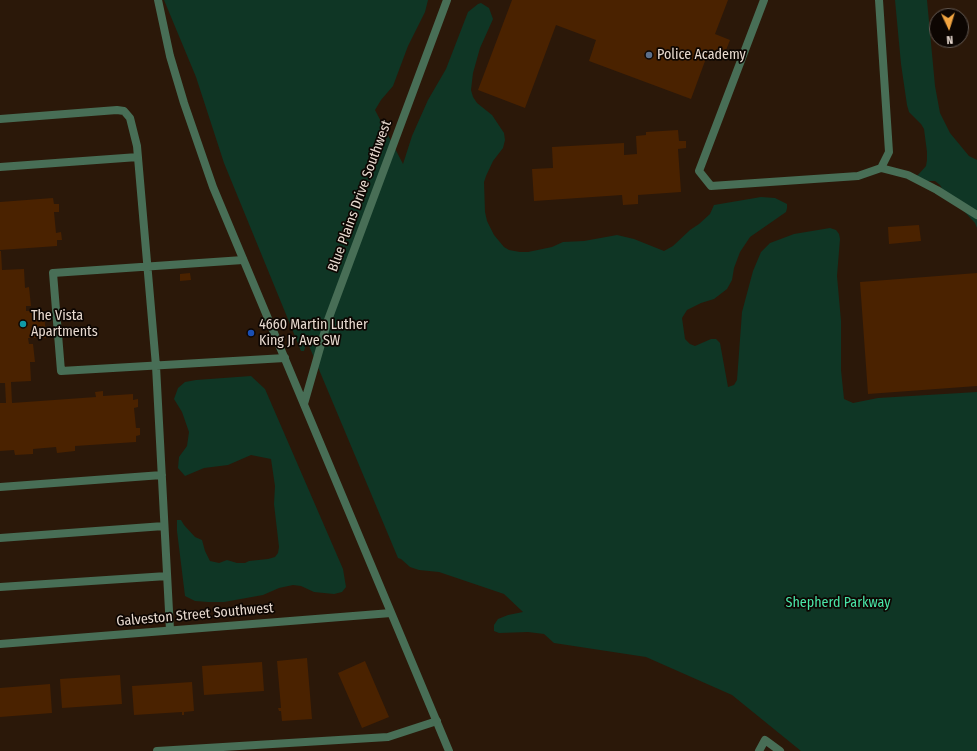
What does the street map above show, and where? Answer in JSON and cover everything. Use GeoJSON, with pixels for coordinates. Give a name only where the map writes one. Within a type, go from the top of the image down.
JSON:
{"type":"FeatureCollection","features":[{"type":"Feature","properties":{"kind":"street"},"geometry":{"type":"LineString","coordinates":[[158,0],[177,80],[198,147],[216,194],[449,751]]}},
{"type":"Feature","properties":{"kind":"street","name":"Blue Plains Drive Southwest"},"geometry":{"type":"LineString","coordinates":[[304,404],[328,320],[446,0]]}},
{"type":"Feature","properties":{"kind":"street"},"geometry":{"type":"LineString","coordinates":[[764,0],[699,171],[711,186],[858,176],[881,168],[908,175],[938,190],[977,215]]}},
{"type":"Feature","properties":{"kind":"street"},"geometry":{"type":"LineString","coordinates":[[879,0],[889,152],[881,168]]}},
{"type":"Feature","properties":{"kind":"street"},"geometry":{"type":"LineString","coordinates":[[0,119],[109,111],[124,111],[130,118],[137,146],[156,366],[170,630]]}},
{"type":"Feature","properties":{"kind":"street"},"geometry":{"type":"LineString","coordinates":[[0,167],[138,157]]}},
{"type":"Feature","properties":{"kind":"street"},"geometry":{"type":"LineString","coordinates":[[244,260],[53,273],[61,371],[285,358]]}},
{"type":"Feature","properties":{"kind":"street"},"geometry":{"type":"LineString","coordinates":[[0,487],[162,476]]}},
{"type":"Feature","properties":{"kind":"street"},"geometry":{"type":"LineString","coordinates":[[0,538],[164,526]]}},
{"type":"Feature","properties":{"kind":"street"},"geometry":{"type":"LineString","coordinates":[[0,587],[167,576]]}},
{"type":"Feature","properties":{"kind":"street","name":"Galveston Street Southwest"},"geometry":{"type":"LineString","coordinates":[[0,644],[391,613]]}},
{"type":"Feature","properties":{"kind":"street"},"geometry":{"type":"LineString","coordinates":[[157,751],[388,737],[436,721]]}},
{"type":"Feature","properties":{"kind":"street"},"geometry":{"type":"LineString","coordinates":[[759,751],[765,740],[780,751]]}},
{"type":"Feature","properties":{"kind":"green space","name":"Shepherd Parkway"},"geometry":{"type":"Polygon","coordinates":[[[164,0],[428,0],[425,12],[408,46],[393,86],[375,110],[403,164],[412,136],[428,100],[446,69],[468,12],[481,3],[489,8],[493,19],[480,48],[473,73],[471,90],[477,103],[492,115],[504,133],[505,140],[503,148],[493,161],[484,182],[485,212],[487,221],[494,235],[504,247],[509,250],[528,252],[552,247],[563,242],[584,241],[617,235],[634,239],[664,251],[673,246],[710,214],[714,205],[761,197],[775,198],[787,204],[786,212],[750,237],[740,252],[734,268],[732,280],[727,289],[714,299],[701,303],[687,310],[682,318],[685,339],[690,344],[695,346],[711,339],[716,339],[720,343],[728,387],[734,385],[737,380],[742,312],[753,271],[761,252],[770,243],[794,234],[830,228],[836,230],[840,239],[837,276],[841,321],[841,370],[844,399],[853,403],[878,398],[977,392],[977,751],[801,751],[732,695],[646,657],[554,643],[544,634],[528,632],[499,633],[494,631],[494,625],[498,619],[523,612],[504,594],[439,572],[419,570],[410,567],[398,558],[307,341],[304,351],[301,351],[224,163],[196,77],[164,0]]]}},
{"type":"Feature","properties":{"kind":"green space"},"geometry":{"type":"Polygon","coordinates":[[[895,0],[927,0],[929,48],[931,48],[935,86],[940,113],[950,133],[969,156],[977,160],[977,228],[975,223],[962,209],[945,194],[940,185],[935,181],[920,181],[917,176],[926,166],[927,160],[924,129],[909,112],[901,64],[895,0]]]}},
{"type":"Feature","properties":{"kind":"green space"},"geometry":{"type":"Polygon","coordinates":[[[251,376],[265,389],[343,569],[346,587],[342,592],[334,594],[314,592],[301,586],[293,585],[279,588],[263,595],[224,602],[195,601],[185,596],[177,520],[181,520],[195,537],[202,540],[210,561],[219,563],[227,560],[237,563],[245,563],[275,557],[278,553],[279,547],[274,504],[275,486],[271,459],[251,455],[228,465],[204,468],[185,476],[178,468],[179,457],[187,446],[189,432],[182,412],[174,399],[178,388],[185,382],[196,380],[251,376]]]}},
{"type":"Feature","properties":{"kind":"building","name":"Police Academy"},"geometry":{"type":"Polygon","coordinates":[[[512,0],[728,0],[715,34],[730,40],[723,58],[708,53],[691,99],[589,61],[596,40],[556,25],[525,108],[478,90],[512,0]]]}},
{"type":"Feature","properties":{"kind":"building"},"geometry":{"type":"Polygon","coordinates":[[[678,130],[679,141],[686,141],[686,148],[678,149],[681,192],[638,195],[638,204],[623,205],[622,195],[534,201],[532,169],[553,168],[552,147],[624,143],[624,155],[637,154],[636,136],[646,135],[646,132],[678,130]]]}},
{"type":"Feature","properties":{"kind":"building"},"geometry":{"type":"Polygon","coordinates":[[[53,198],[54,204],[59,204],[59,212],[54,212],[56,233],[61,232],[62,240],[57,240],[57,246],[0,250],[0,202],[53,198]]]}},
{"type":"Feature","properties":{"kind":"building"},"geometry":{"type":"Polygon","coordinates":[[[919,225],[921,241],[889,244],[888,227],[919,225]]]}},
{"type":"Feature","properties":{"kind":"building","name":"The Vista Apartments"},"geometry":{"type":"Polygon","coordinates":[[[0,251],[2,270],[24,269],[25,288],[29,287],[31,306],[26,306],[26,311],[44,310],[46,338],[28,338],[29,344],[33,344],[35,362],[30,362],[31,381],[11,382],[12,403],[96,397],[95,392],[103,391],[103,396],[133,394],[133,400],[138,399],[138,407],[134,408],[136,428],[140,428],[140,435],[136,436],[136,442],[75,446],[75,451],[57,453],[56,447],[33,449],[33,454],[15,455],[14,450],[0,451],[0,403],[6,403],[5,383],[0,383],[0,251]]]}},
{"type":"Feature","properties":{"kind":"building"},"geometry":{"type":"Polygon","coordinates":[[[190,273],[191,280],[180,281],[180,274],[190,273]]]}},
{"type":"Feature","properties":{"kind":"building"},"geometry":{"type":"Polygon","coordinates":[[[977,273],[977,386],[868,394],[860,282],[977,273]]]}},
{"type":"Feature","properties":{"kind":"building"},"geometry":{"type":"Polygon","coordinates":[[[307,658],[312,719],[282,721],[281,711],[279,711],[278,708],[281,708],[277,661],[307,658]]]}},
{"type":"Feature","properties":{"kind":"building"},"geometry":{"type":"Polygon","coordinates":[[[365,661],[389,717],[362,728],[338,673],[365,661]]]}},
{"type":"Feature","properties":{"kind":"building"},"geometry":{"type":"Polygon","coordinates":[[[262,662],[264,691],[204,695],[202,666],[262,662]]]}},
{"type":"Feature","properties":{"kind":"building"},"geometry":{"type":"Polygon","coordinates":[[[120,675],[122,704],[62,708],[60,679],[120,675]]]}},
{"type":"Feature","properties":{"kind":"building"},"geometry":{"type":"Polygon","coordinates":[[[192,682],[194,711],[184,712],[184,715],[182,715],[182,712],[134,715],[132,686],[192,682]]]}},
{"type":"Feature","properties":{"kind":"building"},"geometry":{"type":"Polygon","coordinates":[[[50,684],[52,713],[0,717],[0,688],[50,684]]]}},
{"type":"Feature","properties":{"kind":"place","name":"Police Academy"},"geometry":{"type":"Point","coordinates":[649,55]}},
{"type":"Feature","properties":{"kind":"place","name":"The Vista Apartments"},"geometry":{"type":"Point","coordinates":[23,324]}},
{"type":"Feature","properties":{"kind":"place","name":"4660 Martin Luther King Jr Ave SW"},"geometry":{"type":"Point","coordinates":[251,333]}}]}
